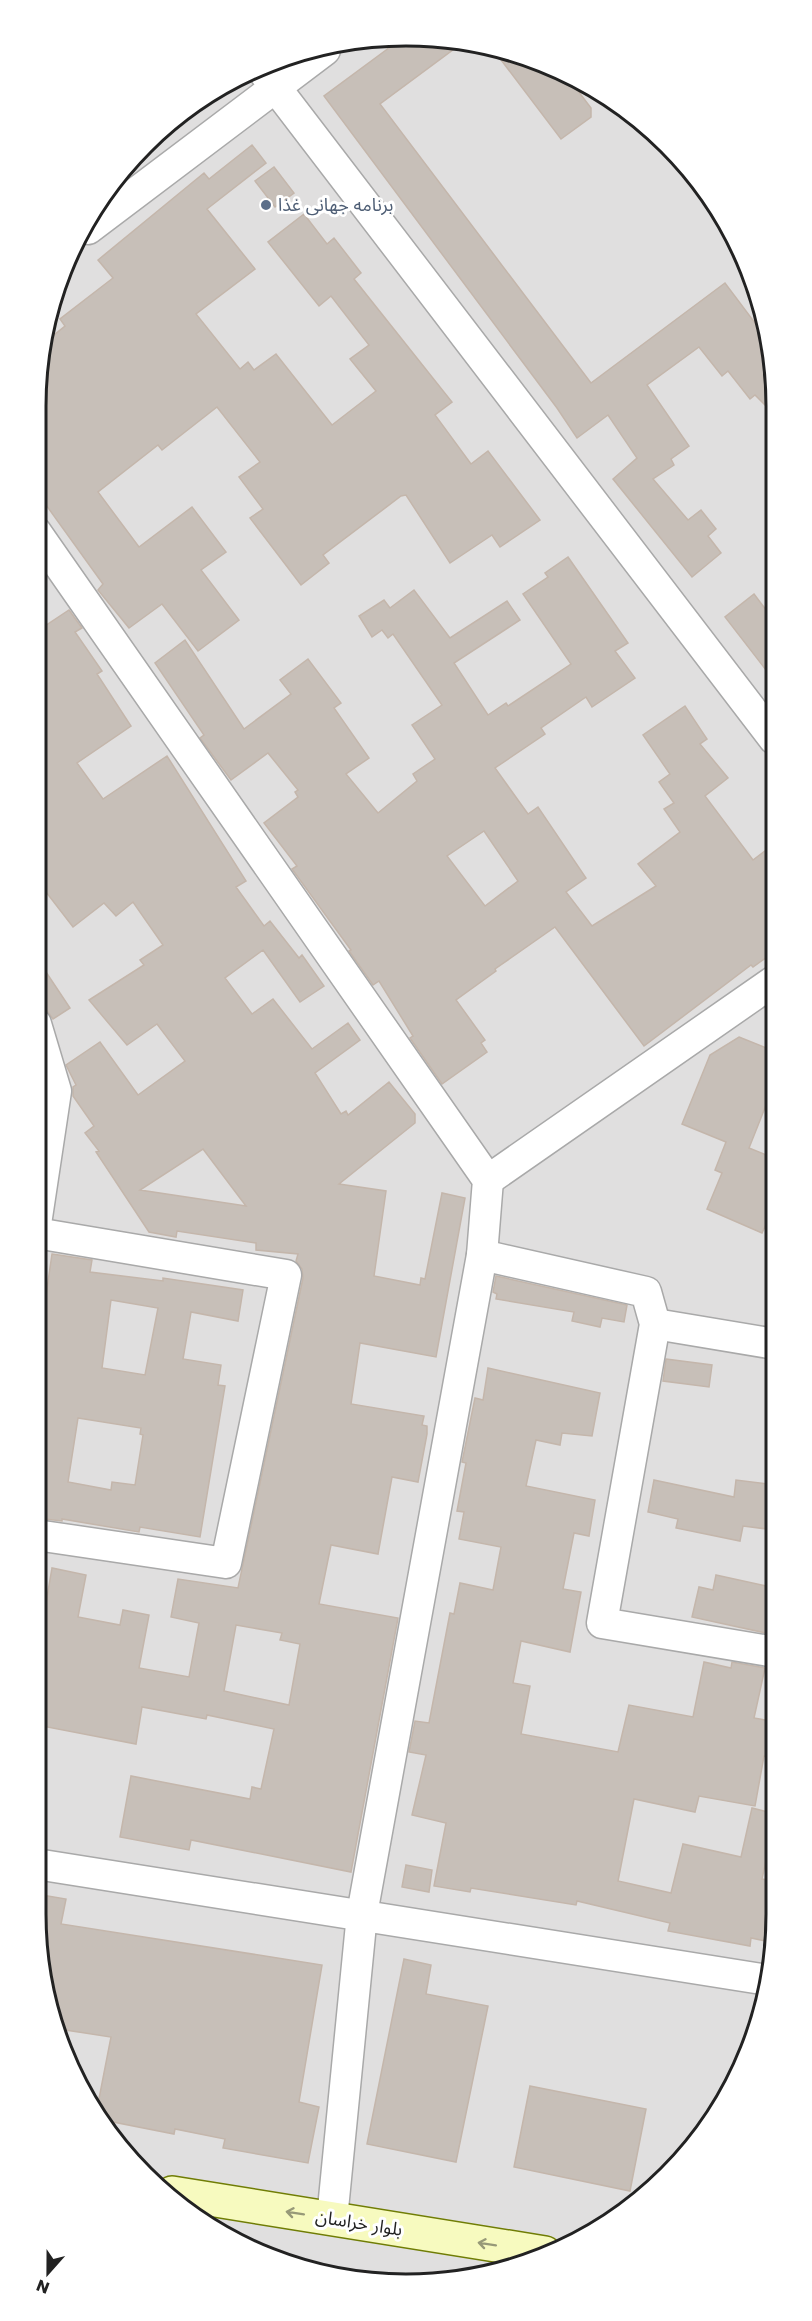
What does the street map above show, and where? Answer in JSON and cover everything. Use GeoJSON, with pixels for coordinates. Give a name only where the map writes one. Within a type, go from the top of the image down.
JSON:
{"type":"FeatureCollection","features":[{"type":"Feature","properties":{"kind":"main road","name":"بلوار خراسان"},"geometry":{"type":"LineString","coordinates":[[180,2194],[533,2251]]}},
{"type":"Feature","properties":{"kind":"street"},"geometry":{"type":"LineString","coordinates":[[98,221],[270,79],[301,63]]}},
{"type":"Feature","properties":{"kind":"street"},"geometry":{"type":"LineString","coordinates":[[270,79],[766,729]]}},
{"type":"Feature","properties":{"kind":"street"},"geometry":{"type":"LineString","coordinates":[[46,546],[488,1180],[482,1255],[362,1914],[332,2219]]}},
{"type":"Feature","properties":{"kind":"street"},"geometry":{"type":"LineString","coordinates":[[488,1180],[766,987]]}},
{"type":"Feature","properties":{"kind":"street"},"geometry":{"type":"LineString","coordinates":[[46,1235],[286,1275],[226,1563],[46,1537]]}},
{"type":"Feature","properties":{"kind":"street"},"geometry":{"type":"LineString","coordinates":[[482,1255],[646,1292],[655,1324],[602,1623],[766,1650]]}},
{"type":"Feature","properties":{"kind":"street"},"geometry":{"type":"LineString","coordinates":[[655,1324],[766,1342]]}},
{"type":"Feature","properties":{"kind":"street"},"geometry":{"type":"LineString","coordinates":[[46,1866],[760,1979]]}},
{"type":"Feature","properties":{"kind":"shaded area"},"geometry":{"type":"Polygon","coordinates":[[[406,46],[476,53],[544,74],[586,95],[625,121],[660,152],[691,187],[717,226],[738,268],[759,336],[766,406],[766,1915],[759,1985],[738,2053],[705,2115],[660,2169],[625,2200],[586,2226],[522,2255],[476,2268],[430,2274],[382,2274],[336,2268],[268,2247],[206,2214],[152,2169],[107,2115],[74,2053],[53,1985],[47,1939],[46,406],[53,336],[74,268],[107,206],[152,152],[206,107],[268,74],[336,53],[406,46]]]}},
{"type":"Feature","properties":{"kind":"building"},"geometry":{"type":"Polygon","coordinates":[[[391,47],[453,50],[380,104],[591,383],[725,283],[756,324],[765,382],[766,406],[755,395],[750,399],[728,371],[722,376],[699,347],[647,385],[689,446],[671,459],[674,465],[653,479],[688,520],[701,510],[716,529],[708,536],[721,553],[692,577],[613,479],[637,458],[608,415],[577,438],[324,96],[391,47]]]}},
{"type":"Feature","properties":{"kind":"building"},"geometry":{"type":"Polygon","coordinates":[[[501,60],[544,74],[578,91],[591,108],[591,117],[561,139],[501,60]]]}},
{"type":"Feature","properties":{"kind":"building"},"geometry":{"type":"Polygon","coordinates":[[[252,145],[266,163],[207,209],[255,269],[196,314],[240,369],[248,362],[254,370],[276,354],[332,425],[376,391],[350,359],[369,345],[331,296],[319,306],[268,242],[304,214],[327,244],[334,238],[361,273],[354,279],[452,402],[435,415],[471,464],[488,451],[540,520],[500,547],[492,535],[450,563],[406,495],[401,496],[323,555],[329,563],[301,585],[250,518],[263,509],[239,477],[260,462],[217,407],[162,450],[158,445],[98,492],[139,547],[192,507],[226,552],[201,570],[239,620],[198,651],[162,604],[129,628],[98,590],[103,584],[46,505],[46,406],[53,336],[65,326],[60,319],[113,278],[98,260],[204,173],[209,179],[252,145]]]}},
{"type":"Feature","properties":{"kind":"building"},"geometry":{"type":"Polygon","coordinates":[[[274,167],[294,193],[275,207],[255,181],[274,167]]]}},
{"type":"Feature","properties":{"kind":"building"},"geometry":{"type":"Polygon","coordinates":[[[568,557],[628,643],[615,651],[635,678],[592,707],[586,697],[541,728],[545,734],[495,768],[528,814],[538,807],[586,878],[566,892],[592,926],[656,886],[638,864],[680,832],[664,809],[674,803],[659,782],[670,774],[643,735],[685,706],[707,739],[700,744],[728,778],[705,796],[753,860],[766,850],[766,958],[753,967],[751,965],[644,1046],[555,927],[495,969],[496,971],[456,1000],[485,1040],[481,1043],[487,1052],[442,1084],[410,1038],[413,1036],[379,981],[373,985],[349,951],[351,950],[292,869],[297,866],[264,823],[298,797],[295,792],[298,790],[268,753],[231,780],[200,738],[204,735],[155,663],[185,640],[244,729],[291,694],[280,680],[308,659],[341,703],[334,708],[369,758],[346,774],[378,813],[417,781],[413,774],[435,759],[412,725],[442,705],[393,634],[388,638],[382,630],[372,637],[359,616],[384,600],[390,608],[414,590],[450,638],[507,601],[520,620],[454,663],[488,715],[506,703],[508,706],[571,664],[523,594],[548,577],[545,573],[568,557]],[[484,831],[447,856],[485,906],[518,881],[484,831]]]}},
{"type":"Feature","properties":{"kind":"building"},"geometry":{"type":"Polygon","coordinates":[[[754,594],[766,610],[766,670],[725,617],[754,594]]]}},
{"type":"Feature","properties":{"kind":"building"},"geometry":{"type":"Polygon","coordinates":[[[69,610],[82,628],[75,632],[102,671],[97,674],[131,726],[77,763],[103,799],[167,756],[246,881],[236,887],[264,926],[270,921],[299,958],[302,955],[324,986],[300,1002],[263,950],[225,978],[252,1014],[273,999],[312,1049],[348,1023],[360,1040],[315,1073],[341,1114],[346,1111],[348,1115],[389,1082],[415,1114],[415,1123],[339,1184],[386,1191],[374,1276],[420,1285],[421,1278],[425,1279],[442,1193],[465,1198],[436,1357],[360,1343],[351,1404],[424,1416],[422,1425],[427,1426],[427,1434],[418,1482],[392,1477],[378,1554],[331,1545],[319,1604],[398,1618],[351,1872],[191,1840],[189,1850],[120,1837],[131,1776],[250,1799],[252,1787],[261,1789],[274,1729],[207,1715],[206,1719],[142,1707],[136,1744],[46,1727],[46,1603],[52,1568],[86,1575],[78,1617],[120,1625],[123,1610],[149,1615],[139,1668],[189,1677],[199,1623],[171,1617],[178,1579],[238,1588],[303,1278],[302,1269],[296,1261],[298,1254],[256,1250],[256,1243],[177,1231],[176,1237],[149,1232],[96,1152],[99,1151],[85,1133],[94,1126],[73,1096],[73,1087],[76,1085],[66,1065],[100,1042],[138,1095],[185,1061],[157,1024],[127,1045],[89,1000],[144,965],[140,960],[163,945],[133,902],[116,916],[104,903],[73,927],[46,892],[46,625],[69,610]],[[203,1149],[140,1190],[246,1206],[203,1149]],[[236,1625],[224,1691],[289,1705],[300,1644],[280,1640],[282,1633],[236,1625]]]}},
{"type":"Feature","properties":{"kind":"building"},"geometry":{"type":"Polygon","coordinates":[[[46,972],[70,1008],[53,1019],[46,1010],[46,972]]]}},
{"type":"Feature","properties":{"kind":"building"},"geometry":{"type":"Polygon","coordinates":[[[739,1037],[766,1048],[766,1105],[749,1148],[766,1155],[766,1224],[762,1233],[707,1209],[722,1173],[715,1170],[726,1142],[682,1124],[710,1055],[739,1037]]]}},
{"type":"Feature","properties":{"kind":"building"},"geometry":{"type":"Polygon","coordinates":[[[52,1254],[92,1260],[90,1272],[163,1281],[163,1278],[243,1290],[238,1321],[191,1312],[183,1359],[221,1365],[218,1385],[225,1386],[200,1537],[140,1527],[139,1532],[62,1519],[62,1521],[46,1519],[46,1295],[52,1254]],[[111,1300],[102,1368],[145,1375],[158,1308],[111,1300]],[[78,1418],[68,1482],[111,1490],[112,1482],[135,1485],[143,1435],[140,1434],[141,1428],[78,1418]]]}},
{"type":"Feature","properties":{"kind":"building"},"geometry":{"type":"Polygon","coordinates":[[[496,1276],[627,1305],[624,1322],[602,1318],[600,1327],[572,1321],[574,1312],[496,1299],[497,1294],[493,1292],[496,1276]]]}},
{"type":"Feature","properties":{"kind":"building"},"geometry":{"type":"Polygon","coordinates":[[[666,1359],[712,1365],[709,1387],[663,1381],[666,1359]]]}},
{"type":"Feature","properties":{"kind":"building"},"geometry":{"type":"Polygon","coordinates":[[[488,1368],[600,1393],[592,1436],[562,1433],[560,1445],[536,1440],[526,1486],[595,1500],[589,1536],[574,1533],[563,1589],[581,1592],[570,1652],[521,1641],[513,1683],[530,1686],[521,1734],[618,1752],[629,1705],[693,1717],[704,1662],[731,1668],[732,1662],[765,1668],[754,1718],[766,1720],[766,1756],[764,1756],[755,1806],[699,1796],[695,1812],[634,1799],[618,1881],[671,1893],[683,1844],[741,1857],[752,1808],[766,1812],[766,1860],[762,1879],[766,1880],[765,1941],[751,1938],[750,1946],[668,1931],[670,1923],[577,1901],[576,1905],[471,1888],[470,1892],[434,1886],[446,1823],[412,1815],[426,1755],[409,1752],[415,1721],[429,1723],[450,1613],[454,1614],[460,1583],[493,1590],[501,1547],[459,1539],[464,1512],[457,1511],[466,1463],[462,1462],[475,1398],[483,1400],[488,1368]]]}},
{"type":"Feature","properties":{"kind":"building"},"geometry":{"type":"Polygon","coordinates":[[[654,1480],[734,1497],[736,1480],[766,1484],[766,1529],[743,1526],[740,1541],[676,1528],[678,1519],[648,1512],[654,1480]]]}},
{"type":"Feature","properties":{"kind":"building"},"geometry":{"type":"Polygon","coordinates":[[[716,1575],[766,1586],[766,1633],[692,1617],[699,1587],[713,1590],[716,1575]]]}},
{"type":"Feature","properties":{"kind":"building"},"geometry":{"type":"Polygon","coordinates":[[[406,1865],[432,1870],[429,1892],[402,1887],[406,1865]]]}},
{"type":"Feature","properties":{"kind":"building"},"geometry":{"type":"Polygon","coordinates":[[[46,1896],[66,1899],[61,1924],[322,1965],[299,2102],[319,2107],[308,2163],[223,2148],[225,2139],[175,2129],[174,2134],[112,2122],[99,2101],[111,2037],[66,2030],[53,1985],[47,1939],[46,1896]]]}},
{"type":"Feature","properties":{"kind":"building"},"geometry":{"type":"Polygon","coordinates":[[[404,1959],[431,1965],[426,1994],[488,2006],[456,2162],[367,2144],[404,1959]]]}},
{"type":"Feature","properties":{"kind":"building"},"geometry":{"type":"Polygon","coordinates":[[[530,2086],[646,2109],[630,2191],[514,2167],[530,2086]]]}},
{"type":"Feature","properties":{"kind":"place","name":"برنامه جهانی غذا"},"geometry":{"type":"Point","coordinates":[266,205]}}]}
